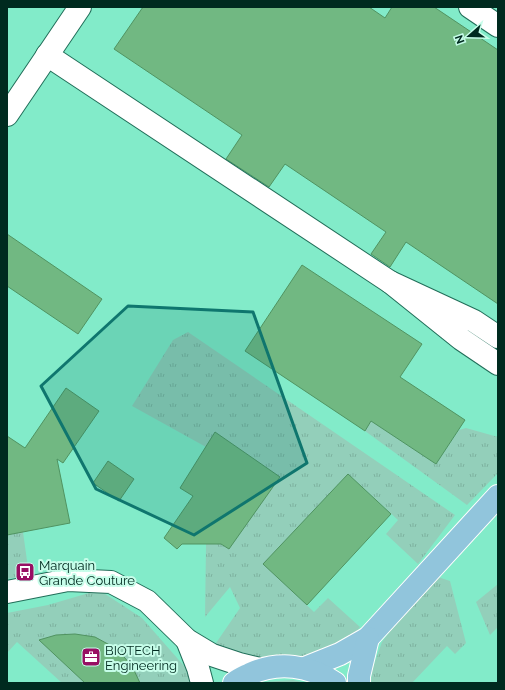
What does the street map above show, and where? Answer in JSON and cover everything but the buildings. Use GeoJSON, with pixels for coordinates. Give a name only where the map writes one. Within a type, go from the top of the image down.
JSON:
{"type":"FeatureCollection","features":[{"type":"Feature","properties":{"kind":"main road"},"geometry":{"type":"LineString","coordinates":[[306,668],[340,654],[368,638],[498,496]]}},
{"type":"Feature","properties":{"kind":"main road"},"geometry":{"type":"LineString","coordinates":[[359,683],[359,676],[368,638]]}},
{"type":"Feature","properties":{"kind":"main road"},"geometry":{"type":"LineString","coordinates":[[234,683],[238,679],[260,669],[283,666],[306,668],[326,676],[335,683]]}},
{"type":"Feature","properties":{"kind":"street"},"geometry":{"type":"LineString","coordinates":[[7,115],[80,7]]}},
{"type":"Feature","properties":{"kind":"street"},"geometry":{"type":"LineString","coordinates":[[470,7],[498,26]]}},
{"type":"Feature","properties":{"kind":"street"},"geometry":{"type":"LineString","coordinates":[[47,55],[390,282],[461,339],[498,364]]}},
{"type":"Feature","properties":{"kind":"street"},"geometry":{"type":"LineString","coordinates":[[390,282],[474,321],[498,337]]}},
{"type":"Feature","properties":{"kind":"street"},"geometry":{"type":"LineString","coordinates":[[7,592],[68,580],[111,582],[147,601],[187,640],[212,655],[260,669]]}},
{"type":"Feature","properties":{"kind":"street"},"geometry":{"type":"LineString","coordinates":[[187,640],[202,683]]}},
{"type":"Feature","properties":{"kind":"highlighted area"},"geometry":{"type":"Polygon","coordinates":[[[128,306],[253,312],[307,463],[194,535],[96,489],[41,386],[128,306]]]}},
{"type":"Feature","properties":{"kind":"shaded area"},"geometry":{"type":"Polygon","coordinates":[[[7,7],[498,7],[498,683],[7,683],[7,7]]]}},
{"type":"Feature","properties":{"kind":"green space"},"geometry":{"type":"Polygon","coordinates":[[[188,332],[455,515],[418,564],[386,534],[398,520],[348,474],[264,564],[314,612],[328,598],[360,627],[340,654],[305,668],[214,646],[240,608],[230,587],[205,617],[206,544],[221,544],[229,548],[215,433],[206,447],[132,406],[173,340],[188,332]]]}},
{"type":"Feature","properties":{"kind":"green space"},"geometry":{"type":"Polygon","coordinates":[[[371,421],[436,464],[459,430],[466,428],[498,437],[498,473],[467,505],[365,431],[371,421]]]}},
{"type":"Feature","properties":{"kind":"green space"},"geometry":{"type":"Polygon","coordinates":[[[23,532],[29,575],[7,579],[7,535],[23,532]]]}},
{"type":"Feature","properties":{"kind":"green space"},"geometry":{"type":"Polygon","coordinates":[[[438,577],[450,581],[466,643],[455,654],[447,646],[412,683],[371,683],[372,670],[382,642],[399,619],[438,577]]]}},
{"type":"Feature","properties":{"kind":"green space"},"geometry":{"type":"Polygon","coordinates":[[[498,584],[498,627],[490,635],[476,602],[498,584]]]}},
{"type":"Feature","properties":{"kind":"green space"},"geometry":{"type":"Polygon","coordinates":[[[99,590],[142,618],[185,667],[195,683],[62,683],[17,642],[7,653],[7,613],[48,605],[99,590]]]}},
{"type":"Feature","properties":{"kind":"green space"},"geometry":{"type":"Polygon","coordinates":[[[293,680],[306,683],[263,683],[264,682],[293,680]]]}},
{"type":"Feature","properties":{"kind":"place","name":"Marquain Grande Couture"},"geometry":{"type":"Point","coordinates":[25,572]}},
{"type":"Feature","properties":{"kind":"place","name":"BIOTECH Engineering"},"geometry":{"type":"Point","coordinates":[91,657]}}]}
